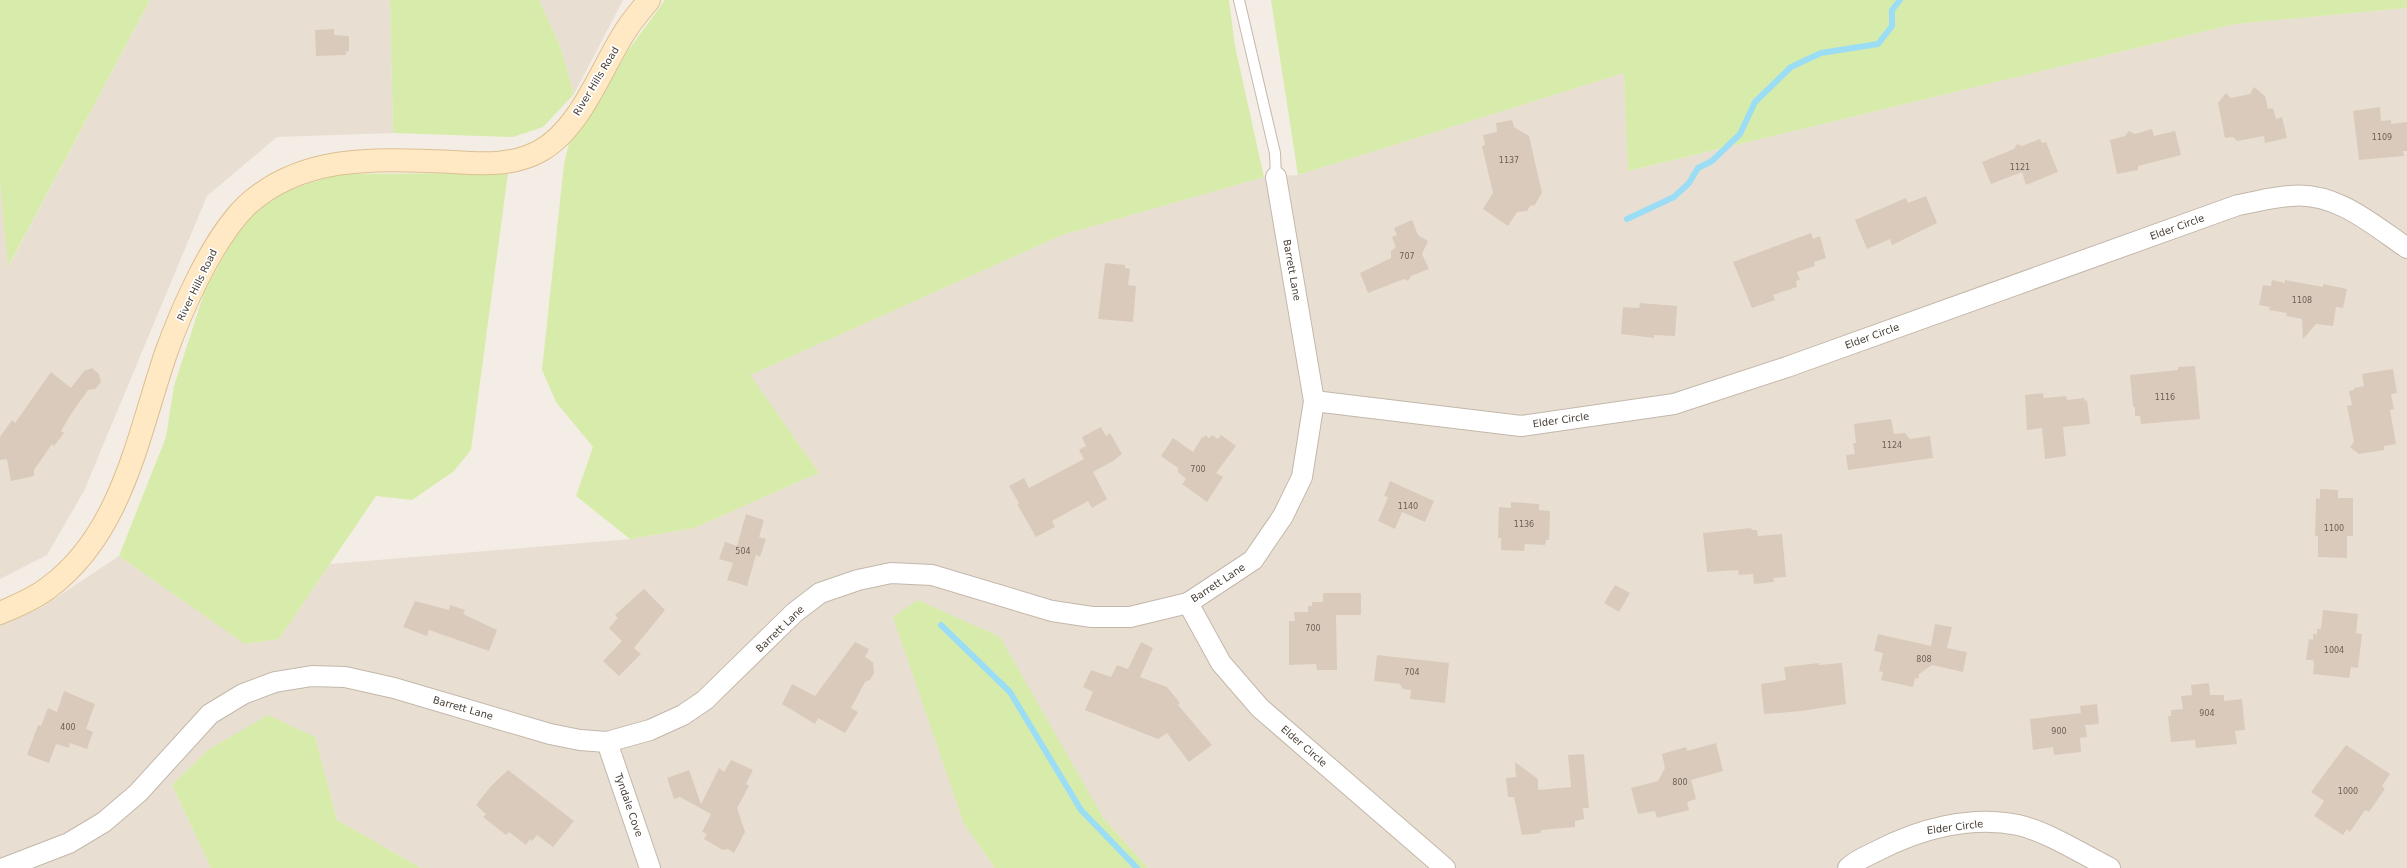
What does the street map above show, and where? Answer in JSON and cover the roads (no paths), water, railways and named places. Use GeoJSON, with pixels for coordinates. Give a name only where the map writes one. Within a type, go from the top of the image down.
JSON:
{"type":"FeatureCollection","features":[{"type":"Feature","properties":{"kind":"street","name":"River Hills Road"},"geometry":{"type":"LineString","coordinates":[[0,613],[19,605],[48,588],[74,565],[99,531],[121,490],[138,445],[166,353],[189,296],[214,248],[225,231],[246,206],[272,187],[295,175],[348,161],[384,159],[488,164],[516,160],[541,151],[563,131],[581,108],[628,26],[649,0]]}},
{"type":"Feature","properties":{"kind":"street","name":"Barrett Lane"},"geometry":{"type":"LineString","coordinates":[[4,868],[69,843],[104,822],[138,793],[210,714],[243,694],[275,682],[312,676],[345,677],[394,688],[550,734],[580,740],[608,742],[650,730],[683,716],[710,695],[794,613],[820,593],[858,580],[891,573],[932,575],[1052,611],[1092,616],[1130,617],[1188,603],[1253,560],[1283,516],[1302,477],[1314,401],[1276,176]]}},
{"type":"Feature","properties":{"kind":"street","name":"Elder Circle"},"geometry":{"type":"LineString","coordinates":[[1314,401],[1521,426],[1674,404],[1794,364],[2238,205],[2291,195],[2327,200],[2350,209],[2407,248]]}},
{"type":"Feature","properties":{"kind":"street","name":"Elder Circle"},"geometry":{"type":"LineString","coordinates":[[1188,603],[1221,662],[1260,708],[1445,868]]}},
{"type":"Feature","properties":{"kind":"street","name":"Tyndale Cove"},"geometry":{"type":"LineString","coordinates":[[608,742],[650,868]]}},
{"type":"Feature","properties":{"kind":"street","name":"Elder Circle"},"geometry":{"type":"LineString","coordinates":[[1848,868],[1854,862],[1893,842],[1931,828],[1979,822],[2019,825],[2064,844],[2110,868]]}},
{"type":"Feature","properties":{"kind":"lane"},"geometry":{"type":"LineString","coordinates":[[1239,0],[1275,153],[1276,176]]}},
{"type":"Feature","properties":{"kind":"waterway"},"geometry":{"type":"LineString","coordinates":[[1627,219],[1674,197],[1689,183],[1698,168],[1712,161],[1740,134],[1755,102],[1791,67],[1821,53],[1878,44],[1892,26],[1892,10],[1900,0]]}},
{"type":"Feature","properties":{"kind":"waterway"},"geometry":{"type":"LineString","coordinates":[[941,625],[1010,692],[1081,810],[1137,868]]}}]}
